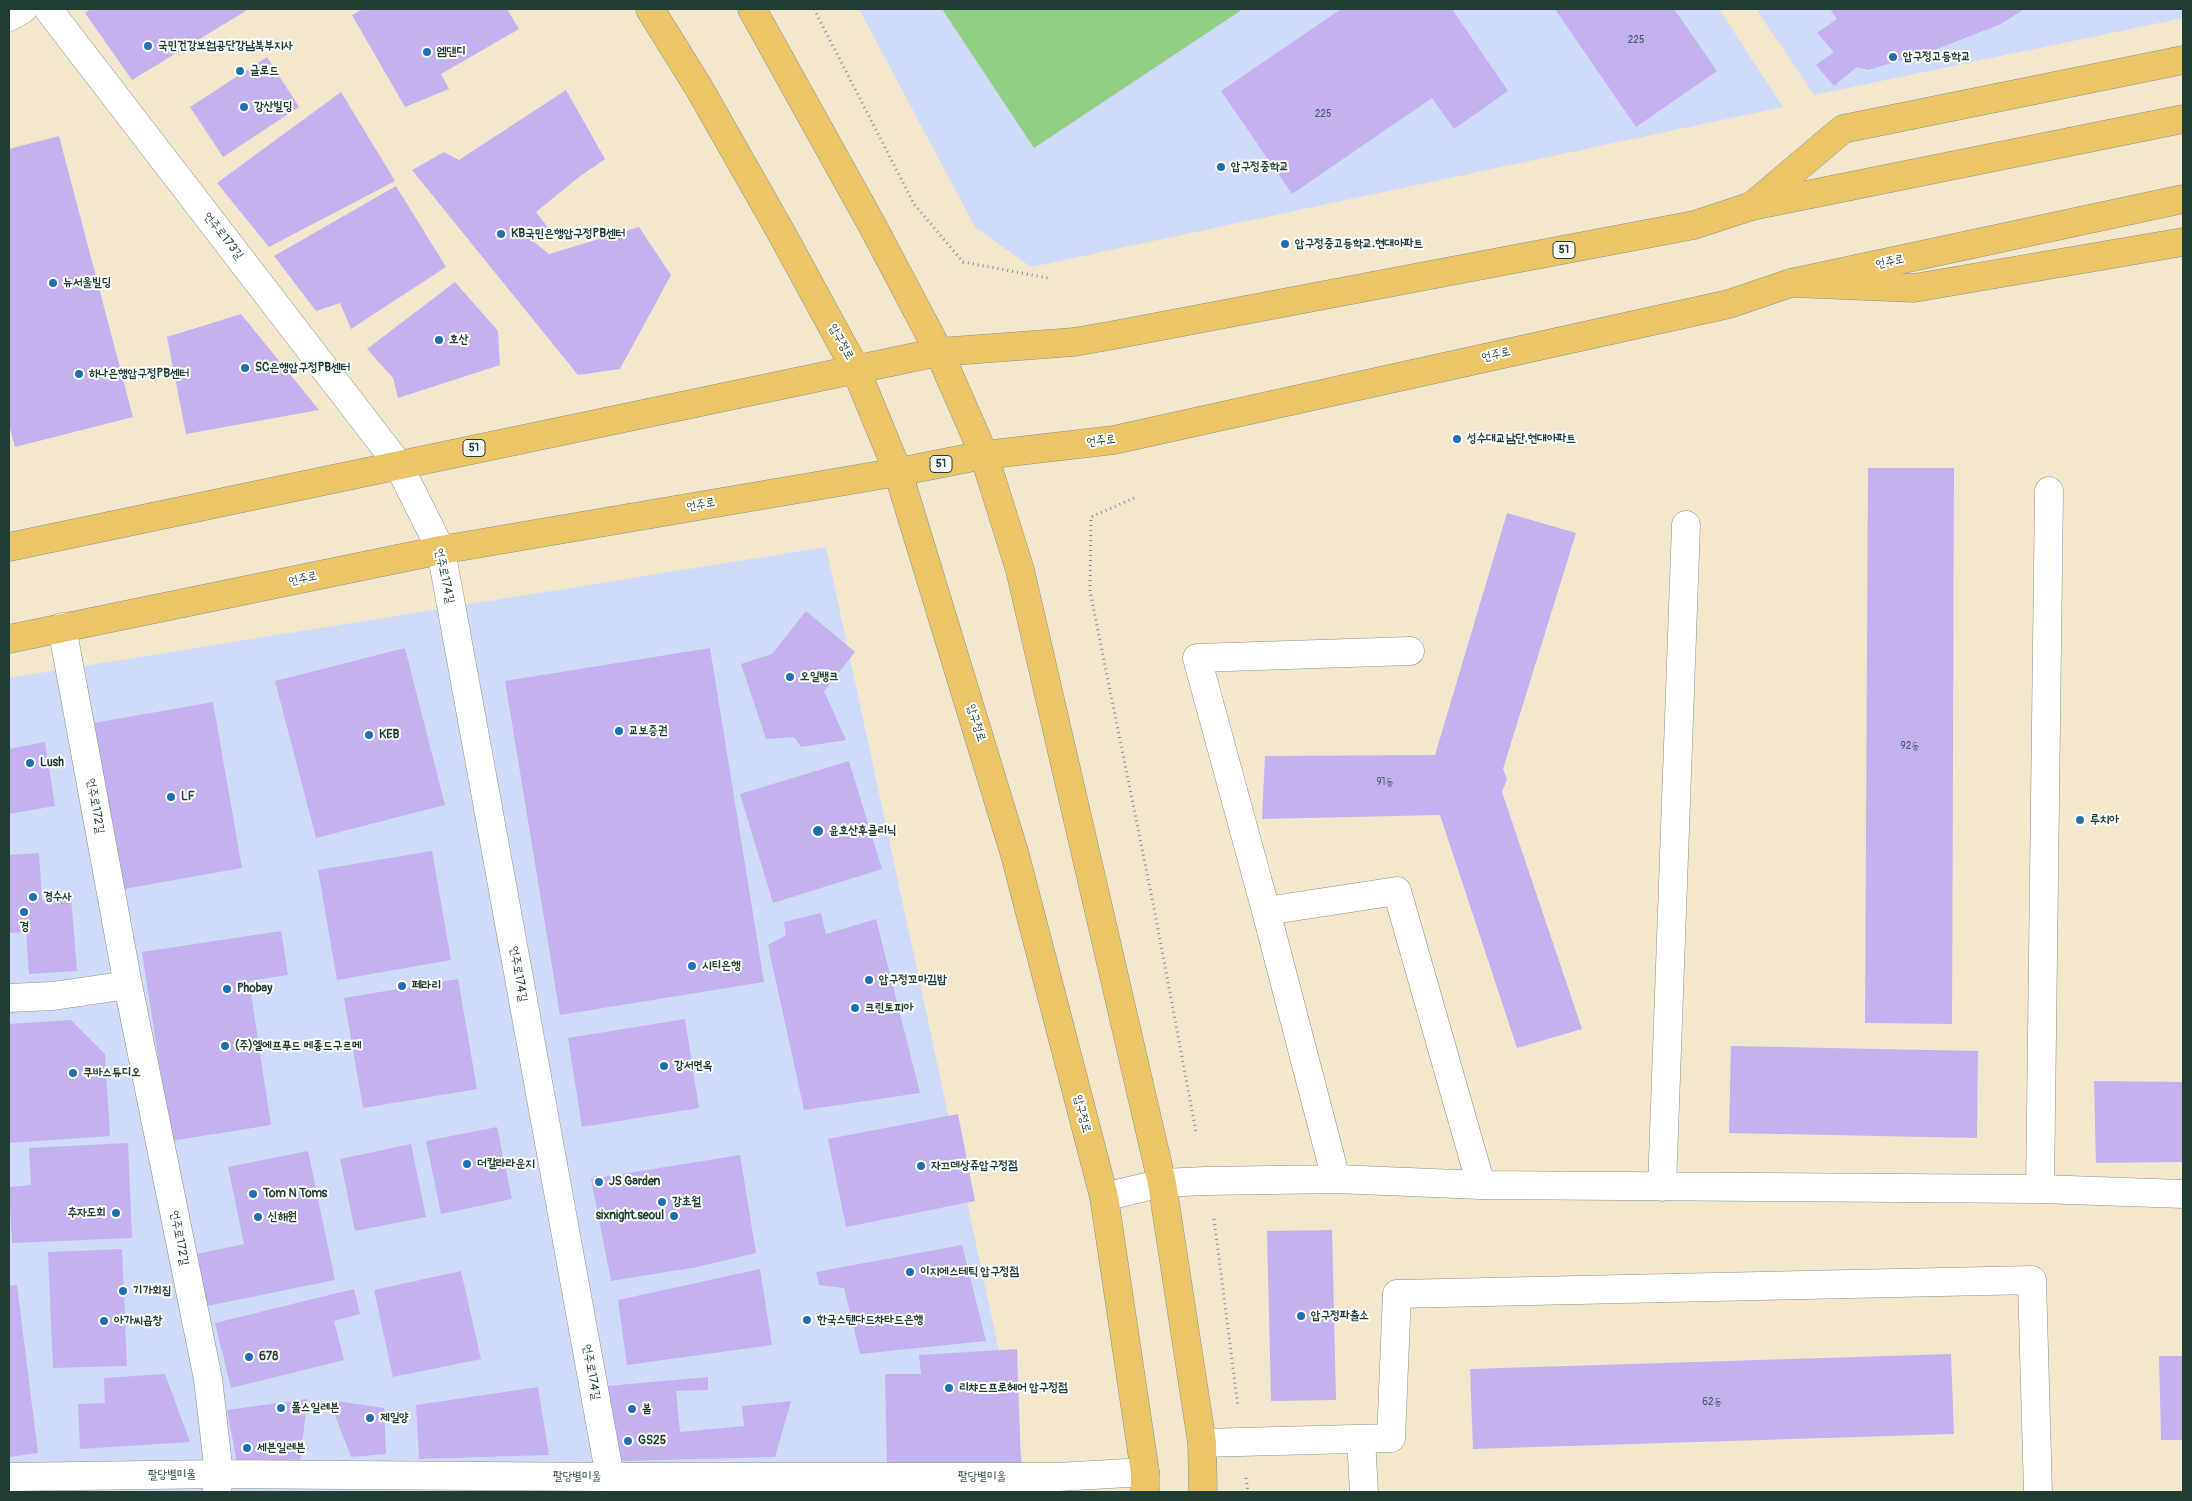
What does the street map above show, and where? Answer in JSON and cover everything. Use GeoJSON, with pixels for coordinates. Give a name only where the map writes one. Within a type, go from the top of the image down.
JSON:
{"type":"FeatureCollection","features":[{"type":"Feature","properties":{"kind":"main road","name":"압구정로"},"geometry":{"type":"LineString","coordinates":[[650,9],[758,191],[856,370],[898,472],[1016,855],[1104,1197],[1145,1482]]}},
{"type":"Feature","properties":{"kind":"main road"},"geometry":{"type":"LineString","coordinates":[[752,9],[872,225],[939,352],[984,455],[1020,570],[1162,1183],[1202,1443],[1203,1492]]}},
{"type":"Feature","properties":{"kind":"main road"},"geometry":{"type":"LineString","coordinates":[[1752,206],[1843,129],[2183,60]]}},
{"type":"Feature","properties":{"kind":"main road","name":"51"},"geometry":{"type":"LineString","coordinates":[[9,547],[939,352],[1082,340],[1694,225],[1752,206],[2183,119]]}},
{"type":"Feature","properties":{"kind":"main road","name":"언주로"},"geometry":{"type":"LineString","coordinates":[[9,639],[441,550],[898,472],[984,455],[1132,436],[1729,304],[1791,283],[2183,198]]}},
{"type":"Feature","properties":{"kind":"main road"},"geometry":{"type":"LineString","coordinates":[[1791,283],[1914,288],[2183,242]]}},
{"type":"Feature","properties":{"kind":"street"},"geometry":{"type":"LineString","coordinates":[[9,17],[23,9]]}},
{"type":"Feature","properties":{"kind":"street","name":"언주로173길"},"geometry":{"type":"LineString","coordinates":[[48,9],[398,464]]}},
{"type":"Feature","properties":{"kind":"street","name":"언주로174길"},"geometry":{"type":"LineString","coordinates":[[398,464],[441,550],[610,1485]]}},
{"type":"Feature","properties":{"kind":"street"},"geometry":{"type":"LineString","coordinates":[[2040,1189],[2049,491]]}},
{"type":"Feature","properties":{"kind":"street"},"geometry":{"type":"LineString","coordinates":[[1662,1188],[1686,525]]}},
{"type":"Feature","properties":{"kind":"street","name":"언주로172길"},"geometry":{"type":"LineString","coordinates":[[62,627],[128,985],[208,1379],[218,1483]]}},
{"type":"Feature","properties":{"kind":"street"},"geometry":{"type":"LineString","coordinates":[[1336,1179],[1197,658],[1410,652]]}},
{"type":"Feature","properties":{"kind":"street"},"geometry":{"type":"LineString","coordinates":[[1266,911],[1397,891],[1481,1185]]}},
{"type":"Feature","properties":{"kind":"street"},"geometry":{"type":"LineString","coordinates":[[9,998],[53,996],[128,985]]}},
{"type":"Feature","properties":{"kind":"street"},"geometry":{"type":"LineString","coordinates":[[1104,1197],[1162,1183],[1206,1180],[1336,1179],[1481,1185],[1662,1188],[2040,1189],[2183,1194]]}},
{"type":"Feature","properties":{"kind":"street"},"geometry":{"type":"LineString","coordinates":[[1202,1443],[1391,1438],[1397,1294],[2032,1280],[2038,1492]]}},
{"type":"Feature","properties":{"kind":"street"},"geometry":{"type":"LineString","coordinates":[[1361,1439],[1364,1492]]}},
{"type":"Feature","properties":{"kind":"street","name":"팔당별미울"},"geometry":{"type":"LineString","coordinates":[[9,1477],[218,1483],[610,1485],[1058,1477],[1145,1482]]}},
{"type":"Feature","properties":{"kind":"path"},"geometry":{"type":"LineString","coordinates":[[814,9],[914,204],[963,262],[1048,278]]}},
{"type":"Feature","properties":{"kind":"path"},"geometry":{"type":"LineString","coordinates":[[1134,498],[1091,517],[1090,591],[1155,913],[1196,1132]]}},
{"type":"Feature","properties":{"kind":"path"},"geometry":{"type":"LineString","coordinates":[[1214,1219],[1248,1492]]}},
{"type":"Feature","properties":{"kind":"shaded area","name":"압구정중학교"},"geometry":{"type":"Polygon","coordinates":[[[859,9],[1719,9],[1783,107],[1031,267],[975,227],[859,9]]]}},
{"type":"Feature","properties":{"kind":"shaded area","name":"압구정고등학교"},"geometry":{"type":"Polygon","coordinates":[[[1756,9],[2183,9],[2183,18],[1814,95],[1756,9]]]}},
{"type":"Feature","properties":{"kind":"shaded area"},"geometry":{"type":"Polygon","coordinates":[[[826,547],[1027,1481],[1027,1492],[9,1492],[9,678],[826,547]]]}},
{"type":"Feature","properties":{"kind":"green space"},"geometry":{"type":"Polygon","coordinates":[[[942,9],[1243,9],[1034,148],[942,9]]]}},
{"type":"Feature","properties":{"kind":"building","name":"국민건강보험공단강남북부지사"},"geometry":{"type":"Polygon","coordinates":[[[91,9],[249,9],[132,80],[85,13],[91,9]]]}},
{"type":"Feature","properties":{"kind":"building","name":"엠댄디"},"geometry":{"type":"Polygon","coordinates":[[[363,9],[507,9],[519,29],[441,74],[449,89],[405,107],[352,15],[363,9]]]}},
{"type":"Feature","properties":{"kind":"building"},"geometry":{"type":"Polygon","coordinates":[[[1341,9],[1452,9],[1508,91],[1454,129],[1432,98],[1292,194],[1221,91],[1341,9]]]}},
{"type":"Feature","properties":{"kind":"building"},"geometry":{"type":"Polygon","coordinates":[[[1555,9],[1674,9],[1717,71],[1636,127],[1555,9]]]}},
{"type":"Feature","properties":{"kind":"building"},"geometry":{"type":"Polygon","coordinates":[[[1830,9],[2024,9],[2001,24],[1929,52],[1868,70],[1857,67],[1834,86],[1816,65],[1834,52],[1817,33],[1837,19],[1830,9]]]}},
{"type":"Feature","properties":{"kind":"building","name":"강산빌딩"},"geometry":{"type":"Polygon","coordinates":[[[267,57],[299,107],[223,157],[190,107],[267,57]]]}},
{"type":"Feature","properties":{"kind":"building","name":"KB국민은행압구정PB센터"},"geometry":{"type":"Polygon","coordinates":[[[566,90],[605,159],[579,177],[536,212],[550,230],[529,238],[549,254],[639,227],[671,275],[620,369],[578,375],[412,170],[444,152],[459,160],[566,90]]]}},
{"type":"Feature","properties":{"kind":"building"},"geometry":{"type":"Polygon","coordinates":[[[341,92],[395,181],[269,247],[217,183],[341,92]]]}},
{"type":"Feature","properties":{"kind":"building","name":"뉴서울빌딩"},"geometry":{"type":"Polygon","coordinates":[[[59,136],[133,417],[15,447],[9,425],[9,149],[59,136]]]}},
{"type":"Feature","properties":{"kind":"building"},"geometry":{"type":"Polygon","coordinates":[[[396,186],[446,267],[351,329],[340,303],[316,311],[274,256],[396,186]]]}},
{"type":"Feature","properties":{"kind":"building","name":"호산"},"geometry":{"type":"Polygon","coordinates":[[[455,282],[498,331],[500,365],[398,398],[393,378],[367,349],[455,282]]]}},
{"type":"Feature","properties":{"kind":"building"},"geometry":{"type":"Polygon","coordinates":[[[241,314],[319,410],[186,434],[167,337],[241,314]]]}},
{"type":"Feature","properties":{"kind":"building"},"geometry":{"type":"Polygon","coordinates":[[[1868,468],[1954,468],[1952,1024],[1865,1023],[1868,468]]]}},
{"type":"Feature","properties":{"kind":"building"},"geometry":{"type":"Polygon","coordinates":[[[1507,513],[1576,533],[1503,769],[1507,779],[1502,792],[1582,1029],[1517,1048],[1440,815],[1262,819],[1265,756],[1435,755],[1507,513]]]}},
{"type":"Feature","properties":{"kind":"building","name":"오일뱅크"},"geometry":{"type":"Polygon","coordinates":[[[806,611],[855,652],[824,691],[846,740],[801,747],[794,737],[766,739],[741,664],[772,654],[806,611]]]}},
{"type":"Feature","properties":{"kind":"building"},"geometry":{"type":"Polygon","coordinates":[[[405,648],[445,805],[316,838],[275,681],[405,648]]]}},
{"type":"Feature","properties":{"kind":"building"},"geometry":{"type":"Polygon","coordinates":[[[710,648],[764,982],[560,1015],[505,681],[710,648]]]}},
{"type":"Feature","properties":{"kind":"building"},"geometry":{"type":"Polygon","coordinates":[[[213,702],[242,868],[124,889],[94,723],[213,702]]]}},
{"type":"Feature","properties":{"kind":"building"},"geometry":{"type":"Polygon","coordinates":[[[45,742],[55,806],[9,814],[9,749],[45,742]]]}},
{"type":"Feature","properties":{"kind":"building"},"geometry":{"type":"Polygon","coordinates":[[[849,761],[882,869],[773,903],[740,794],[849,761]]]}},
{"type":"Feature","properties":{"kind":"building"},"geometry":{"type":"Polygon","coordinates":[[[432,851],[451,960],[337,980],[318,870],[432,851]]]}},
{"type":"Feature","properties":{"kind":"building"},"geometry":{"type":"Polygon","coordinates":[[[39,853],[42,900],[71,898],[77,971],[29,974],[26,932],[9,933],[9,855],[39,853]]]}},
{"type":"Feature","properties":{"kind":"building"},"geometry":{"type":"Polygon","coordinates":[[[821,913],[826,934],[876,919],[920,1093],[804,1110],[768,945],[786,935],[784,922],[821,913]]]}},
{"type":"Feature","properties":{"kind":"building"},"geometry":{"type":"Polygon","coordinates":[[[281,931],[288,975],[249,981],[271,1125],[171,1141],[142,952],[281,931]]]}},
{"type":"Feature","properties":{"kind":"building"},"geometry":{"type":"Polygon","coordinates":[[[458,979],[477,1089],[363,1108],[344,998],[458,979]]]}},
{"type":"Feature","properties":{"kind":"building"},"geometry":{"type":"Polygon","coordinates":[[[685,1019],[699,1108],[582,1127],[568,1038],[685,1019]]]}},
{"type":"Feature","properties":{"kind":"building"},"geometry":{"type":"Polygon","coordinates":[[[71,1020],[105,1054],[110,1136],[9,1143],[9,1024],[71,1020]]]}},
{"type":"Feature","properties":{"kind":"building"},"geometry":{"type":"Polygon","coordinates":[[[1731,1046],[1978,1051],[1977,1138],[1729,1133],[1731,1046]]]}},
{"type":"Feature","properties":{"kind":"building"},"geometry":{"type":"Polygon","coordinates":[[[2094,1081],[2183,1082],[2183,1162],[2096,1163],[2094,1081]]]}},
{"type":"Feature","properties":{"kind":"building"},"geometry":{"type":"Polygon","coordinates":[[[958,1114],[975,1201],[846,1227],[828,1139],[958,1114]]]}},
{"type":"Feature","properties":{"kind":"building"},"geometry":{"type":"Polygon","coordinates":[[[497,1127],[512,1199],[441,1214],[426,1141],[497,1127]]]}},
{"type":"Feature","properties":{"kind":"building"},"geometry":{"type":"Polygon","coordinates":[[[128,1143],[132,1238],[12,1243],[9,1187],[31,1185],[29,1148],[128,1143]]]}},
{"type":"Feature","properties":{"kind":"building"},"geometry":{"type":"Polygon","coordinates":[[[411,1144],[426,1217],[355,1231],[340,1159],[411,1144]]]}},
{"type":"Feature","properties":{"kind":"building"},"geometry":{"type":"Polygon","coordinates":[[[308,1151],[335,1280],[202,1307],[192,1255],[244,1244],[228,1167],[308,1151]]]}},
{"type":"Feature","properties":{"kind":"building","name":"sixnight.seoul"},"geometry":{"type":"Polygon","coordinates":[[[740,1155],[756,1253],[697,1267],[611,1281],[591,1179],[740,1155]]]}},
{"type":"Feature","properties":{"kind":"building","name":"압구정파출소"},"geometry":{"type":"Polygon","coordinates":[[[1332,1230],[1336,1400],[1271,1401],[1267,1231],[1332,1230]]]}},
{"type":"Feature","properties":{"kind":"building"},"geometry":{"type":"Polygon","coordinates":[[[962,1245],[986,1341],[860,1354],[844,1288],[819,1285],[816,1272],[962,1245]]]}},
{"type":"Feature","properties":{"kind":"building"},"geometry":{"type":"Polygon","coordinates":[[[122,1249],[127,1366],[53,1368],[48,1252],[122,1249]]]}},
{"type":"Feature","properties":{"kind":"building"},"geometry":{"type":"Polygon","coordinates":[[[760,1269],[772,1345],[627,1365],[618,1300],[760,1269]]]}},
{"type":"Feature","properties":{"kind":"building"},"geometry":{"type":"Polygon","coordinates":[[[461,1271],[481,1359],[393,1377],[374,1290],[461,1271]]]}},
{"type":"Feature","properties":{"kind":"building"},"geometry":{"type":"Polygon","coordinates":[[[17,1285],[38,1453],[9,1457],[9,1286],[17,1285]]]}},
{"type":"Feature","properties":{"kind":"building"},"geometry":{"type":"Polygon","coordinates":[[[354,1289],[360,1314],[334,1321],[344,1360],[231,1388],[215,1323],[354,1289]]]}},
{"type":"Feature","properties":{"kind":"building"},"geometry":{"type":"Polygon","coordinates":[[[1017,1349],[1021,1465],[887,1468],[885,1374],[921,1374],[919,1355],[1017,1349]]]}},
{"type":"Feature","properties":{"kind":"building"},"geometry":{"type":"Polygon","coordinates":[[[1951,1354],[1954,1434],[1473,1449],[1470,1369],[1951,1354]]]}},
{"type":"Feature","properties":{"kind":"building"},"geometry":{"type":"Polygon","coordinates":[[[2159,1356],[2183,1356],[2183,1440],[2161,1440],[2159,1356]]]}},
{"type":"Feature","properties":{"kind":"building"},"geometry":{"type":"Polygon","coordinates":[[[165,1374],[190,1442],[80,1449],[78,1404],[105,1403],[104,1378],[165,1374]]]}},
{"type":"Feature","properties":{"kind":"building"},"geometry":{"type":"Polygon","coordinates":[[[708,1377],[708,1390],[676,1391],[680,1432],[744,1426],[742,1406],[791,1401],[775,1457],[623,1461],[613,1450],[607,1386],[708,1377]]]}},
{"type":"Feature","properties":{"kind":"building"},"geometry":{"type":"Polygon","coordinates":[[[538,1387],[549,1455],[419,1459],[416,1405],[538,1387]]]}},
{"type":"Feature","properties":{"kind":"building"},"geometry":{"type":"Polygon","coordinates":[[[307,1399],[300,1466],[238,1468],[227,1410],[307,1399]]]}},
{"type":"Feature","properties":{"kind":"building"},"geometry":{"type":"Polygon","coordinates":[[[329,1400],[384,1408],[386,1454],[351,1457],[329,1400]]]}},
{"type":"Feature","properties":{"kind":"place","name":"국민건강보험공단강남북부지사"},"geometry":{"type":"Point","coordinates":[148,46]}},
{"type":"Feature","properties":{"kind":"place","name":"엠댄디"},"geometry":{"type":"Point","coordinates":[427,52]}},
{"type":"Feature","properties":{"kind":"place","name":"압구정고등학교"},"geometry":{"type":"Point","coordinates":[1893,57]}},
{"type":"Feature","properties":{"kind":"place","name":"글로드"},"geometry":{"type":"Point","coordinates":[240,71]}},
{"type":"Feature","properties":{"kind":"place","name":"강산빌딩"},"geometry":{"type":"Point","coordinates":[244,107]}},
{"type":"Feature","properties":{"kind":"place","name":"압구정중학교"},"geometry":{"type":"Point","coordinates":[1221,167]}},
{"type":"Feature","properties":{"kind":"place","name":"KB국민은행압구정PB센터"},"geometry":{"type":"Point","coordinates":[501,234]}},
{"type":"Feature","properties":{"kind":"place","name":"압구정중고등학교.현대아파트"},"geometry":{"type":"Point","coordinates":[1285,244]}},
{"type":"Feature","properties":{"kind":"place","name":"뉴서울빌딩"},"geometry":{"type":"Point","coordinates":[53,283]}},
{"type":"Feature","properties":{"kind":"place","name":"호산"},"geometry":{"type":"Point","coordinates":[439,340]}},
{"type":"Feature","properties":{"kind":"place","name":"SC은행압구정PB센터"},"geometry":{"type":"Point","coordinates":[245,368]}},
{"type":"Feature","properties":{"kind":"place","name":"하나은행압구정PB센터"},"geometry":{"type":"Point","coordinates":[79,374]}},
{"type":"Feature","properties":{"kind":"place","name":"성수대교남단.현대아파트"},"geometry":{"type":"Point","coordinates":[1457,439]}},
{"type":"Feature","properties":{"kind":"place","name":"오일뱅크"},"geometry":{"type":"Point","coordinates":[790,677]}},
{"type":"Feature","properties":{"kind":"place","name":"교보증권"},"geometry":{"type":"Point","coordinates":[619,731]}},
{"type":"Feature","properties":{"kind":"place","name":"KEB"},"geometry":{"type":"Point","coordinates":[369,735]}},
{"type":"Feature","properties":{"kind":"place","name":"Lush"},"geometry":{"type":"Point","coordinates":[30,763]}},
{"type":"Feature","properties":{"kind":"place","name":"LF"},"geometry":{"type":"Point","coordinates":[171,797]}},
{"type":"Feature","properties":{"kind":"place","name":"루치아"},"geometry":{"type":"Point","coordinates":[2080,820]}},
{"type":"Feature","properties":{"kind":"place","name":"윤호산후클리닉"},"geometry":{"type":"Point","coordinates":[818,831]}},
{"type":"Feature","properties":{"kind":"place","name":"경수사"},"geometry":{"type":"Point","coordinates":[33,897]}},
{"type":"Feature","properties":{"kind":"place","name":"경"},"geometry":{"type":"Point","coordinates":[24,912]}},
{"type":"Feature","properties":{"kind":"place","name":"시티은행"},"geometry":{"type":"Point","coordinates":[692,966]}},
{"type":"Feature","properties":{"kind":"place","name":"압구정꼬마김밥"},"geometry":{"type":"Point","coordinates":[869,980]}},
{"type":"Feature","properties":{"kind":"place","name":"페라리"},"geometry":{"type":"Point","coordinates":[402,986]}},
{"type":"Feature","properties":{"kind":"place","name":"Phobay"},"geometry":{"type":"Point","coordinates":[227,989]}},
{"type":"Feature","properties":{"kind":"place","name":"크린토피아"},"geometry":{"type":"Point","coordinates":[855,1008]}},
{"type":"Feature","properties":{"kind":"place","name":"(주)엘에프푸드 메종드구르메"},"geometry":{"type":"Point","coordinates":[225,1046]}},
{"type":"Feature","properties":{"kind":"place","name":"강서면옥"},"geometry":{"type":"Point","coordinates":[664,1066]}},
{"type":"Feature","properties":{"kind":"place","name":"쿠바스튜디오"},"geometry":{"type":"Point","coordinates":[73,1073]}},
{"type":"Feature","properties":{"kind":"place","name":"더칼라라운지"},"geometry":{"type":"Point","coordinates":[467,1164]}},
{"type":"Feature","properties":{"kind":"place","name":"자끄데상쥬압구정점"},"geometry":{"type":"Point","coordinates":[921,1166]}},
{"type":"Feature","properties":{"kind":"place","name":"JS Garden"},"geometry":{"type":"Point","coordinates":[599,1182]}},
{"type":"Feature","properties":{"kind":"place","name":"Tom N Toms"},"geometry":{"type":"Point","coordinates":[253,1194]}},
{"type":"Feature","properties":{"kind":"place","name":"강초월"},"geometry":{"type":"Point","coordinates":[662,1202]}},
{"type":"Feature","properties":{"kind":"place","name":"추자도회"},"geometry":{"type":"Point","coordinates":[116,1213]}},
{"type":"Feature","properties":{"kind":"place","name":"sixnight.seoul"},"geometry":{"type":"Point","coordinates":[674,1216]}},
{"type":"Feature","properties":{"kind":"place","name":"신해원"},"geometry":{"type":"Point","coordinates":[258,1217]}},
{"type":"Feature","properties":{"kind":"place","name":"이지에스테틱 압구정점"},"geometry":{"type":"Point","coordinates":[910,1272]}},
{"type":"Feature","properties":{"kind":"place","name":"기가회집"},"geometry":{"type":"Point","coordinates":[123,1291]}},
{"type":"Feature","properties":{"kind":"place","name":"압구정파출소"},"geometry":{"type":"Point","coordinates":[1301,1316]}},
{"type":"Feature","properties":{"kind":"place","name":"한국스탠다드차타드은행"},"geometry":{"type":"Point","coordinates":[807,1320]}},
{"type":"Feature","properties":{"kind":"place","name":"아가씨곱창"},"geometry":{"type":"Point","coordinates":[104,1321]}},
{"type":"Feature","properties":{"kind":"place","name":"678"},"geometry":{"type":"Point","coordinates":[249,1357]}},
{"type":"Feature","properties":{"kind":"place","name":"리챠드프로헤어 압구정점"},"geometry":{"type":"Point","coordinates":[949,1388]}},
{"type":"Feature","properties":{"kind":"place","name":"폴스일레븐"},"geometry":{"type":"Point","coordinates":[281,1408]}},
{"type":"Feature","properties":{"kind":"place","name":"봄"},"geometry":{"type":"Point","coordinates":[632,1409]}},
{"type":"Feature","properties":{"kind":"place","name":"제일양"},"geometry":{"type":"Point","coordinates":[370,1418]}},
{"type":"Feature","properties":{"kind":"place","name":"GS25"},"geometry":{"type":"Point","coordinates":[628,1441]}},
{"type":"Feature","properties":{"kind":"place","name":"세븐일레븐"},"geometry":{"type":"Point","coordinates":[247,1448]}}]}
